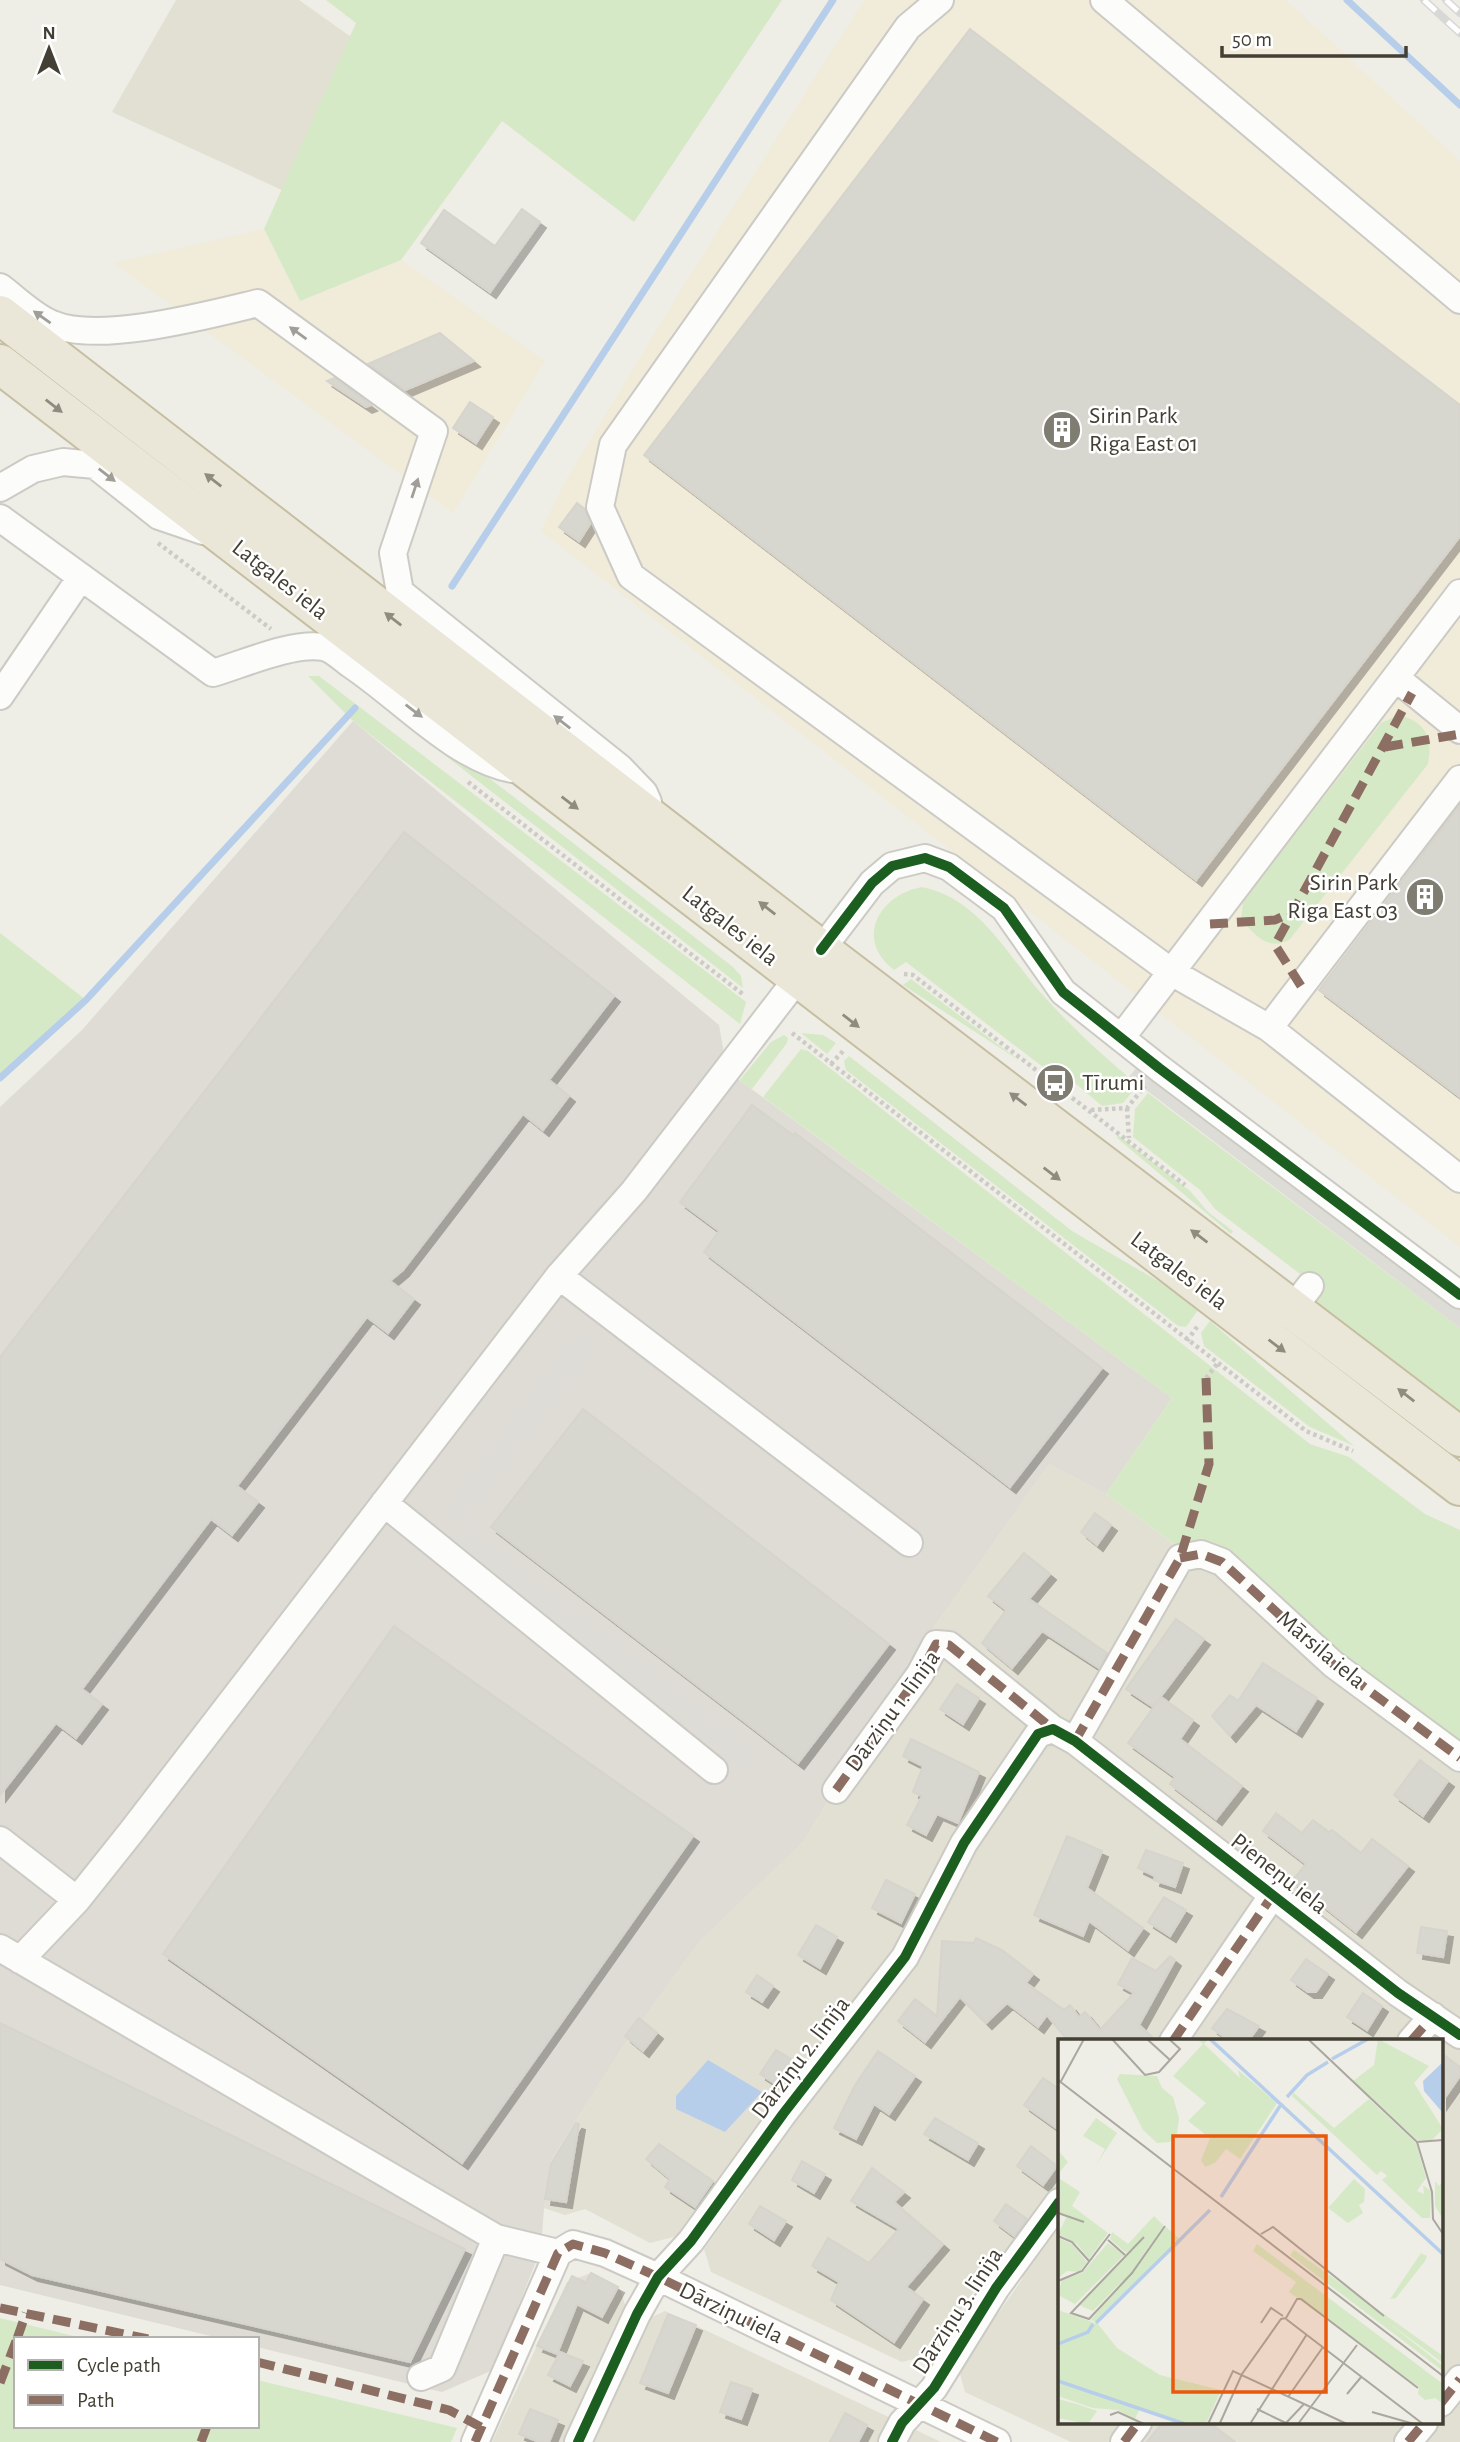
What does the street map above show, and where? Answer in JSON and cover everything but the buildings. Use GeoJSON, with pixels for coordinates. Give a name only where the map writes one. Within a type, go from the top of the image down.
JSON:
{"type":"FeatureCollection","features":[{"type":"Feature","properties":{"kind":"highway","name":"Latgales iela"},"geometry":{"type":"LineString","coordinates":[[0,315],[821,950],[1301,1297],[1460,1437]]}},
{"type":"Feature","properties":{"kind":"highway","name":"Latgales iela"},"geometry":{"type":"LineString","coordinates":[[0,364],[1460,1486]]}},
{"type":"Feature","properties":{"kind":"highway"},"geometry":{"type":"LineString","coordinates":[[797,979],[821,950]]}},
{"type":"Feature","properties":{"kind":"street"},"geometry":{"type":"LineString","coordinates":[[940,0],[908,27],[613,445],[600,507],[631,576],[1173,973],[1269,1028],[1460,1179]]}},
{"type":"Feature","properties":{"kind":"street"},"geometry":{"type":"LineString","coordinates":[[1104,0],[1460,300]]}},
{"type":"Feature","properties":{"kind":"street","name":"Latgales iela"},"geometry":{"type":"LineString","coordinates":[[0,287],[50,324],[91,332],[203,316],[258,303],[434,431],[393,553],[400,592],[620,768],[644,793],[658,823]]}},
{"type":"Feature","properties":{"kind":"street"},"geometry":{"type":"LineString","coordinates":[[0,488],[33,469],[63,462],[95,465],[159,516],[230,541]]}},
{"type":"Feature","properties":{"kind":"street"},"geometry":{"type":"LineString","coordinates":[[0,518],[214,673],[293,649],[325,647],[365,673],[457,744],[495,766],[529,772]]}},
{"type":"Feature","properties":{"kind":"street"},"geometry":{"type":"LineString","coordinates":[[0,696],[81,577]]}},
{"type":"Feature","properties":{"kind":"street"},"geometry":{"type":"LineString","coordinates":[[1121,1038],[1460,593]]}},
{"type":"Feature","properties":{"kind":"street"},"geometry":{"type":"LineString","coordinates":[[1396,678],[1460,730]]}},
{"type":"Feature","properties":{"kind":"street"},"geometry":{"type":"LineString","coordinates":[[1269,1028],[1460,779]]}},
{"type":"Feature","properties":{"kind":"street"},"geometry":{"type":"LineString","coordinates":[[821,950],[872,883],[892,866],[925,858],[949,867],[1004,908],[1063,992],[1159,1068],[1460,1295]]}},
{"type":"Feature","properties":{"kind":"street"},"geometry":{"type":"LineString","coordinates":[[478,2435],[558,2253],[496,2238],[10,1954],[77,1900],[559,1276],[634,1191],[797,979]]}},
{"type":"Feature","properties":{"kind":"street"},"geometry":{"type":"LineString","coordinates":[[559,1276],[909,1543]]}},
{"type":"Feature","properties":{"kind":"street"},"geometry":{"type":"LineString","coordinates":[[384,1503],[714,1770]]}},
{"type":"Feature","properties":{"kind":"street","name":"Mārsila iela"},"geometry":{"type":"LineString","coordinates":[[1064,1735],[1180,1558],[1201,1553],[1222,1562],[1333,1664],[1460,1759]]}},
{"type":"Feature","properties":{"kind":"street","name":"Dārziņu 1. līnija"},"geometry":{"type":"LineString","coordinates":[[836,1790],[920,1674],[936,1644],[949,1645],[1064,1735]]}},
{"type":"Feature","properties":{"kind":"street","name":"Dārziņu 2. līnija"},"geometry":{"type":"LineString","coordinates":[[578,2442],[637,2314],[658,2277],[691,2241],[783,2114],[905,1957],[964,1843],[1038,1734],[1064,1735]]}},
{"type":"Feature","properties":{"kind":"street","name":"Pieneņu iela"},"geometry":{"type":"LineString","coordinates":[[1064,1735],[1398,1993],[1460,2035]]}},
{"type":"Feature","properties":{"kind":"street"},"geometry":{"type":"LineString","coordinates":[[0,1840],[77,1900]]}},
{"type":"Feature","properties":{"kind":"street"},"geometry":{"type":"LineString","coordinates":[[1174,2039],[1272,1896]]}},
{"type":"Feature","properties":{"kind":"street"},"geometry":{"type":"LineString","coordinates":[[1413,2039],[1433,2016]]}},
{"type":"Feature","properties":{"kind":"street","name":"Dārziņu 3. līnija"},"geometry":{"type":"LineString","coordinates":[[892,2442],[902,2423],[934,2388],[996,2288],[1058,2203]]}},
{"type":"Feature","properties":{"kind":"street"},"geometry":{"type":"LineString","coordinates":[[421,2377],[442,2368],[496,2238]]}},
{"type":"Feature","properties":{"kind":"street","name":"Dārziņu iela"},"geometry":{"type":"LineString","coordinates":[[558,2253],[573,2245],[606,2253],[997,2442]]}},
{"type":"Feature","properties":{"kind":"street"},"geometry":{"type":"LineString","coordinates":[[1442,2402],[1460,2379]]}},
{"type":"Feature","properties":{"kind":"street"},"geometry":{"type":"LineString","coordinates":[[1124,2442],[1137,2424]]}},
{"type":"Feature","properties":{"kind":"street"},"geometry":{"type":"LineString","coordinates":[[1408,2442],[1423,2424]]}},
{"type":"Feature","properties":{"kind":"path"},"geometry":{"type":"LineString","coordinates":[[460,776],[744,995]]}},
{"type":"Feature","properties":{"kind":"path"},"geometry":{"type":"LineString","coordinates":[[792,1033],[1306,1431],[1353,1451]]}},
{"type":"Feature","properties":{"kind":"path"},"geometry":{"type":"LineString","coordinates":[[831,1064],[845,1048]]}},
{"type":"Feature","properties":{"kind":"path"},"geometry":{"type":"LineString","coordinates":[[1129,1139],[1127,1108],[1159,1068]]}},
{"type":"Feature","properties":{"kind":"path"},"geometry":{"type":"LineString","coordinates":[[1090,1110],[1127,1108]]}},
{"type":"Feature","properties":{"kind":"path"},"geometry":{"type":"LineString","coordinates":[[1187,1341],[1206,1314]]}},
{"type":"Feature","properties":{"kind":"path"},"geometry":{"type":"LineString","coordinates":[[1206,1378],[1217,1364]]}},
{"type":"Feature","properties":{"kind":"shaded area"},"geometry":{"type":"Polygon","coordinates":[[[176,0],[299,0],[375,54],[282,190],[112,112],[176,0]]]}},
{"type":"Feature","properties":{"kind":"shaded area"},"geometry":{"type":"Polygon","coordinates":[[[864,0],[1286,0],[1460,161],[1460,1247],[541,531],[565,482],[684,285],[864,0]]]}},
{"type":"Feature","properties":{"kind":"shaded area"},"geometry":{"type":"Polygon","coordinates":[[[264,229],[300,301],[401,260],[545,361],[453,513],[114,263],[264,229]]]}},
{"type":"Feature","properties":{"kind":"shaded area"},"geometry":{"type":"Polygon","coordinates":[[[353,721],[719,1025],[727,1071],[1172,1398],[1106,1494],[1049,1464],[930,1633],[803,1842],[700,1941],[622,2048],[552,2158],[541,2249],[493,2370],[442,2392],[259,2347],[259,2337],[215,2337],[0,2285],[0,1107],[82,1030],[353,721]]]}},
{"type":"Feature","properties":{"kind":"shaded area"},"geometry":{"type":"Polygon","coordinates":[[[1137,1067],[1460,1310],[1460,1328],[1129,1077],[1137,1067]]]}},
{"type":"Feature","properties":{"kind":"shaded area"},"geometry":{"type":"Polygon","coordinates":[[[577,1331],[598,1348],[464,1524],[444,1509],[577,1331]]]}},
{"type":"Feature","properties":{"kind":"shaded area"},"geometry":{"type":"Polygon","coordinates":[[[1049,1464],[1106,1494],[1460,1754],[1460,2442],[1071,2442],[965,2392],[959,2370],[1023,2278],[997,2258],[929,2355],[902,2362],[711,2272],[704,2249],[748,2189],[725,2174],[677,2236],[650,2243],[585,2209],[565,2215],[544,2208],[552,2158],[622,2048],[700,1941],[803,1842],[930,1633],[1049,1464]]]}},
{"type":"Feature","properties":{"kind":"shaded area"},"geometry":{"type":"Polygon","coordinates":[[[464,1524],[758,1752],[745,1770],[448,1544],[464,1524]]]}},
{"type":"Feature","properties":{"kind":"shaded area"},"geometry":{"type":"Polygon","coordinates":[[[591,2273],[620,2289],[625,2305],[591,2378],[616,2393],[652,2317],[665,2311],[941,2442],[492,2442],[567,2282],[591,2273]]]}},
{"type":"Feature","properties":{"kind":"green space"},"geometry":{"type":"Polygon","coordinates":[[[326,0],[782,0],[634,222],[502,121],[401,260],[300,301],[264,229],[356,23],[326,0]]]}},
{"type":"Feature","properties":{"kind":"green space"},"geometry":{"type":"Polygon","coordinates":[[[341,674],[355,674],[733,967],[741,976],[743,988],[341,674]]]}},
{"type":"Feature","properties":{"kind":"green space"},"geometry":{"type":"Polygon","coordinates":[[[308,676],[319,676],[746,1002],[740,1024],[353,721],[308,676]]]}},
{"type":"Feature","properties":{"kind":"green space"},"geometry":{"type":"Polygon","coordinates":[[[1399,715],[1416,722],[1426,732],[1429,746],[1428,764],[1290,939],[1276,944],[1263,940],[1241,919],[1243,902],[1381,723],[1399,715]]]}},
{"type":"Feature","properties":{"kind":"green space"},"geometry":{"type":"Polygon","coordinates":[[[922,887],[942,893],[975,915],[1063,1017],[1138,1085],[1123,1103],[1102,1106],[1075,1083],[1069,1087],[906,962],[894,970],[882,958],[875,945],[877,920],[894,899],[922,887]]]}},
{"type":"Feature","properties":{"kind":"green space"},"geometry":{"type":"Polygon","coordinates":[[[0,933],[86,1000],[0,1078],[0,933]]]}},
{"type":"Feature","properties":{"kind":"green space"},"geometry":{"type":"Polygon","coordinates":[[[911,979],[1020,1061],[903,985],[911,979]]]}},
{"type":"Feature","properties":{"kind":"green space"},"geometry":{"type":"Polygon","coordinates":[[[801,1033],[823,1035],[836,1043],[827,1054],[801,1033]]]}},
{"type":"Feature","properties":{"kind":"green space"},"geometry":{"type":"Polygon","coordinates":[[[784,1035],[788,1038],[787,1043],[752,1089],[739,1081],[771,1042],[784,1035]]]}},
{"type":"Feature","properties":{"kind":"green space"},"geometry":{"type":"Polygon","coordinates":[[[801,1049],[808,1051],[1310,1444],[1349,1457],[1425,1514],[1460,1530],[1460,1753],[1106,1494],[1172,1398],[763,1097],[801,1049]]]}},
{"type":"Feature","properties":{"kind":"green space"},"geometry":{"type":"Polygon","coordinates":[[[849,1056],[1072,1231],[1160,1282],[1198,1310],[1186,1327],[1178,1326],[846,1070],[844,1061],[849,1056]]]}},
{"type":"Feature","properties":{"kind":"green space"},"geometry":{"type":"Polygon","coordinates":[[[1148,1093],[1460,1328],[1460,1412],[1314,1300],[1321,1290],[1215,1209],[1200,1190],[1133,1137],[1135,1109],[1148,1093]]]}},
{"type":"Feature","properties":{"kind":"green space"},"geometry":{"type":"Polygon","coordinates":[[[1118,1135],[1190,1191],[1208,1212],[1233,1231],[1231,1234],[1117,1138],[1118,1135]]]}},
{"type":"Feature","properties":{"kind":"green space"},"geometry":{"type":"Polygon","coordinates":[[[1210,1321],[1354,1446],[1310,1427],[1204,1346],[1201,1333],[1210,1321]]]}},
{"type":"Feature","properties":{"kind":"green space"},"geometry":{"type":"Polygon","coordinates":[[[0,2318],[78,2337],[14,2337],[14,2428],[259,2428],[259,2380],[457,2428],[451,2442],[0,2442],[0,2318]]]}},
{"type":"Feature","properties":{"kind":"water"},"geometry":{"type":"Polygon","coordinates":[[[708,2060],[762,2092],[725,2132],[676,2109],[676,2096],[708,2060]]]}},
{"type":"Feature","properties":{"kind":"waterway"},"geometry":{"type":"LineString","coordinates":[[452,586],[833,0]]}},
{"type":"Feature","properties":{"kind":"waterway"},"geometry":{"type":"LineString","coordinates":[[1347,0],[1460,105]]}},
{"type":"Feature","properties":{"kind":"waterway"},"geometry":{"type":"LineString","coordinates":[[0,1078],[86,1000],[355,708]]}},
{"type":"Feature","properties":{"kind":"railway"},"geometry":{"type":"LineString","coordinates":[[1424,0],[1460,33]]}},
{"type":"Feature","properties":{"kind":"railway"},"geometry":{"type":"LineString","coordinates":[[1446,0],[1460,13]]}},
{"type":"Feature","properties":{"kind":"marked path"},"geometry":{"type":"LineString","coordinates":[[1301,986],[1275,945],[1412,693]]}},
{"type":"Feature","properties":{"kind":"marked path"},"geometry":{"type":"LineString","coordinates":[[1385,747],[1460,734]]}},
{"type":"Feature","properties":{"kind":"marked path"},"geometry":{"type":"LineString","coordinates":[[1210,924],[1275,920],[1293,912]]}},
{"type":"Feature","properties":{"kind":"marked path"},"geometry":{"type":"LineString","coordinates":[[1075,1741],[1180,1558],[1209,1464],[1206,1378]]}},
{"type":"Feature","properties":{"kind":"marked path"},"geometry":{"type":"LineString","coordinates":[[1180,1558],[1201,1554],[1222,1562],[1333,1664],[1460,1758]]}},
{"type":"Feature","properties":{"kind":"marked path"},"geometry":{"type":"LineString","coordinates":[[836,1790],[920,1674],[936,1644],[949,1645],[1053,1729]]}},
{"type":"Feature","properties":{"kind":"marked path"},"geometry":{"type":"LineString","coordinates":[[1174,2039],[1272,1896]]}},
{"type":"Feature","properties":{"kind":"marked path"},"geometry":{"type":"LineString","coordinates":[[1413,2039],[1433,2016]]}},
{"type":"Feature","properties":{"kind":"marked path"},"geometry":{"type":"LineString","coordinates":[[475,2442],[558,2253],[573,2244],[605,2253],[658,2277],[997,2442]]}},
{"type":"Feature","properties":{"kind":"marked path"},"geometry":{"type":"LineString","coordinates":[[0,2308],[138,2337]]}},
{"type":"Feature","properties":{"kind":"marked path"},"geometry":{"type":"LineString","coordinates":[[18,2337],[26,2313]]}},
{"type":"Feature","properties":{"kind":"marked path"},"geometry":{"type":"LineString","coordinates":[[0,2383],[14,2346]]}},
{"type":"Feature","properties":{"kind":"marked path"},"geometry":{"type":"LineString","coordinates":[[259,2362],[449,2410],[481,2427]]}},
{"type":"Feature","properties":{"kind":"marked path"},"geometry":{"type":"LineString","coordinates":[[1442,2402],[1460,2379]]}},
{"type":"Feature","properties":{"kind":"marked path"},"geometry":{"type":"LineString","coordinates":[[1124,2442],[1137,2424]]}},
{"type":"Feature","properties":{"kind":"marked path"},"geometry":{"type":"LineString","coordinates":[[1408,2442],[1423,2424]]}},
{"type":"Feature","properties":{"kind":"marked path"},"geometry":{"type":"LineString","coordinates":[[201,2442],[206,2428]]}},
{"type":"Feature","properties":{"kind":"cycle path"},"geometry":{"type":"LineString","coordinates":[[821,950],[872,883],[892,866],[925,858],[949,867],[1004,908],[1063,992],[1159,1068],[1460,1295]]}},
{"type":"Feature","properties":{"kind":"cycle path"},"geometry":{"type":"LineString","coordinates":[[578,2442],[637,2314],[658,2277],[691,2241],[783,2114],[905,1957],[964,1843],[1038,1734],[1053,1729],[1075,1741],[1398,1993],[1460,2035]]}},
{"type":"Feature","properties":{"kind":"cycle path"},"geometry":{"type":"LineString","coordinates":[[892,2442],[902,2423],[934,2388],[996,2288],[1058,2203]]}},
{"type":"Feature","properties":{"kind":"place","name":"Sirin Park Riga East 01"},"geometry":{"type":"Point","coordinates":[1062,430]}},
{"type":"Feature","properties":{"kind":"place","name":"Sirin Park Riga East 03"},"geometry":{"type":"Point","coordinates":[1425,897]}},
{"type":"Feature","properties":{"kind":"place","name":"Tīrumi"},"geometry":{"type":"Point","coordinates":[1055,1083]}}]}
